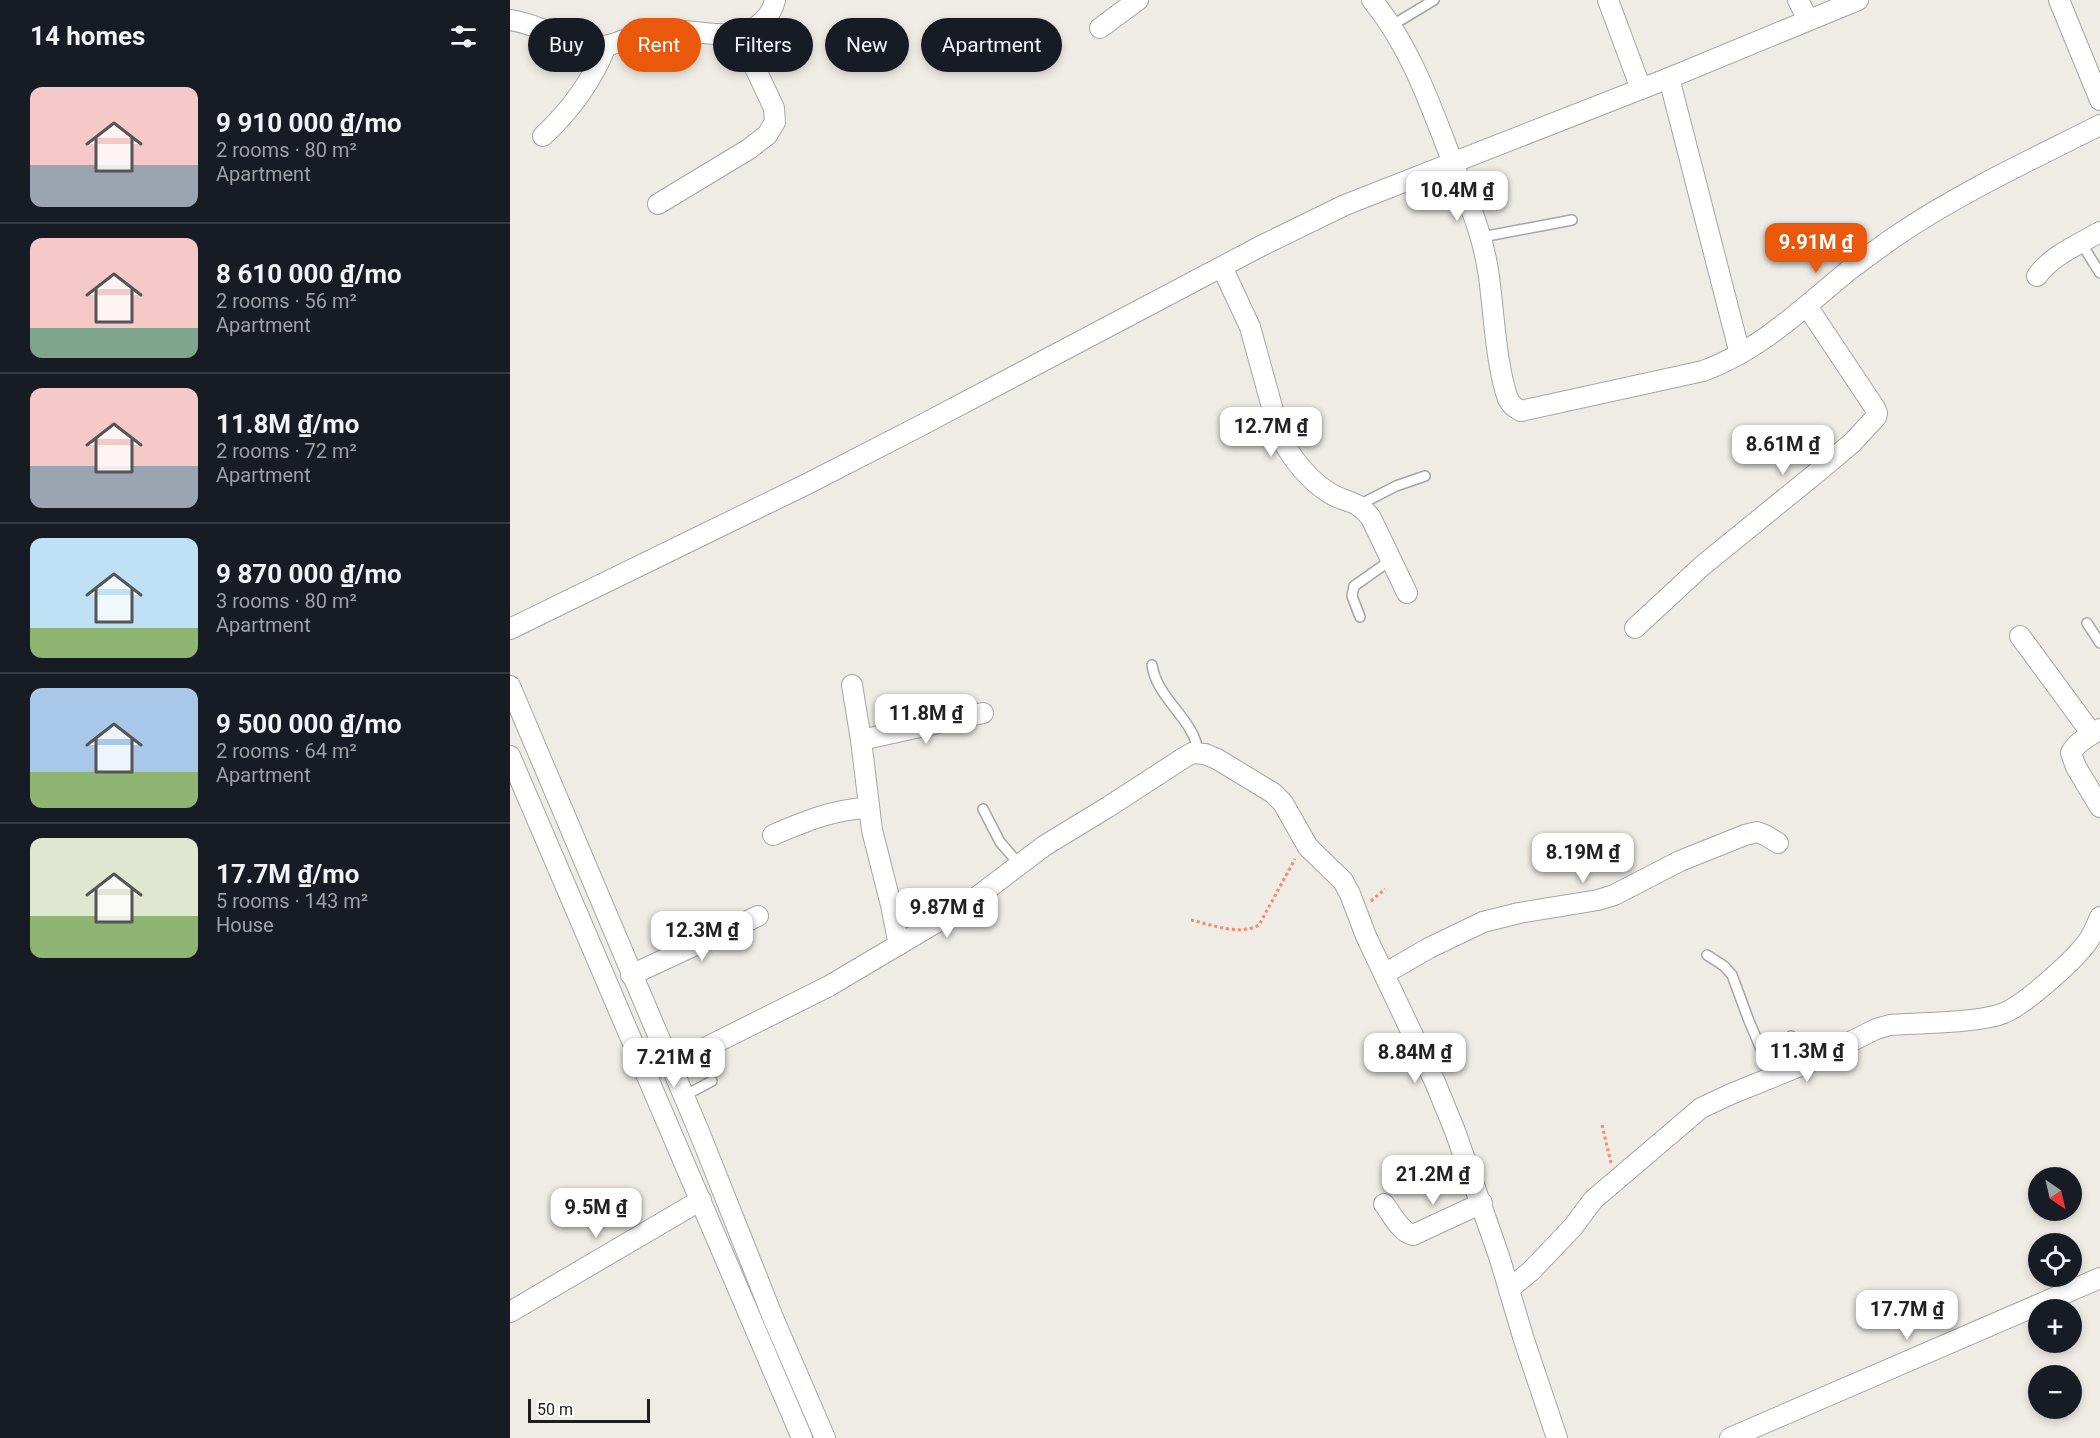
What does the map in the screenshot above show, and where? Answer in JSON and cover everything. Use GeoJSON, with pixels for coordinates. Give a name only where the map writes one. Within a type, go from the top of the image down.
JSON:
{"type":"FeatureCollection","features":[{"type":"Feature","properties":{"kind":"street"},"geometry":{"type":"LineString","coordinates":[[766,18],[773,9],[775,0]]}},
{"type":"Feature","properties":{"kind":"street"},"geometry":{"type":"LineString","coordinates":[[1100,28],[1138,0]]}},
{"type":"Feature","properties":{"kind":"street"},"geometry":{"type":"LineString","coordinates":[[1372,0],[1391,27],[1435,115],[1482,237],[1508,399],[1515,408],[1521,411],[1703,371],[1740,354],[1807,306],[1849,270],[1930,215],[1992,178],[2100,125]]}},
{"type":"Feature","properties":{"kind":"street"},"geometry":{"type":"LineString","coordinates":[[1608,0],[1641,89]]}},
{"type":"Feature","properties":{"kind":"street"},"geometry":{"type":"LineString","coordinates":[[1798,0],[1808,20]]}},
{"type":"Feature","properties":{"kind":"street"},"geometry":{"type":"LineString","coordinates":[[510,629],[897,438],[1261,246],[1345,205],[1669,78],[1858,0]]}},
{"type":"Feature","properties":{"kind":"street"},"geometry":{"type":"LineString","coordinates":[[2059,0],[2100,100]]}},
{"type":"Feature","properties":{"kind":"street"},"geometry":{"type":"LineString","coordinates":[[510,20],[531,24],[584,45],[596,47],[606,46],[631,36],[666,31],[713,33]]}},
{"type":"Feature","properties":{"kind":"street"},"geometry":{"type":"LineString","coordinates":[[543,136],[570,110],[594,74],[606,46]]}},
{"type":"Feature","properties":{"kind":"street"},"geometry":{"type":"LineString","coordinates":[[658,204],[749,150],[767,135],[776,122],[774,108],[757,72]]}},
{"type":"Feature","properties":{"kind":"street"},"geometry":{"type":"LineString","coordinates":[[1669,78],[1740,354]]}},
{"type":"Feature","properties":{"kind":"street"},"geometry":{"type":"LineString","coordinates":[[2037,276],[2042,268],[2100,232]]}},
{"type":"Feature","properties":{"kind":"street"},"geometry":{"type":"LineString","coordinates":[[1222,267],[1250,327],[1280,436],[1285,446],[1295,460],[1329,493],[1359,505],[1371,518],[1407,593]]}},
{"type":"Feature","properties":{"kind":"street"},"geometry":{"type":"LineString","coordinates":[[1635,628],[1702,566],[1853,442],[1876,417],[1875,408],[1807,306]]}},
{"type":"Feature","properties":{"kind":"street"},"geometry":{"type":"LineString","coordinates":[[2020,636],[2096,732],[2074,747],[2071,753],[2100,807]]}},
{"type":"Feature","properties":{"kind":"street"},"geometry":{"type":"LineString","coordinates":[[852,685],[868,807],[898,945]]}},
{"type":"Feature","properties":{"kind":"street"},"geometry":{"type":"LineString","coordinates":[[510,686],[631,975],[658,1068],[701,1200],[802,1438]]}},
{"type":"Feature","properties":{"kind":"street"},"geometry":{"type":"LineString","coordinates":[[861,740],[983,713]]}},
{"type":"Feature","properties":{"kind":"street"},"geometry":{"type":"LineString","coordinates":[[658,1068],[710,1046],[802,1001],[898,945],[969,903],[1044,846],[1185,757],[1198,753],[1217,759],[1273,793],[1283,802],[1305,842],[1320,860],[1343,881],[1435,1082],[1482,1203],[1557,1438]]}},
{"type":"Feature","properties":{"kind":"street"},"geometry":{"type":"LineString","coordinates":[[510,756],[658,1068],[684,1096],[774,1320],[825,1438]]}},
{"type":"Feature","properties":{"kind":"street"},"geometry":{"type":"LineString","coordinates":[[773,836],[819,817],[843,810],[868,807]]}},
{"type":"Feature","properties":{"kind":"street"},"geometry":{"type":"LineString","coordinates":[[1384,974],[1429,948],[1484,922],[1519,912],[1598,900],[1614,895],[1680,861],[1719,844],[1757,832],[1778,843]]}},
{"type":"Feature","properties":{"kind":"street"},"geometry":{"type":"LineString","coordinates":[[631,975],[758,916]]}},
{"type":"Feature","properties":{"kind":"street"},"geometry":{"type":"LineString","coordinates":[[1509,1289],[1531,1271],[1573,1227],[1593,1200],[1701,1108],[1890,1024],[1985,1017],[2004,1013],[2025,1000],[2070,962],[2090,939],[2100,917]]}},
{"type":"Feature","properties":{"kind":"street"},"geometry":{"type":"LineString","coordinates":[[510,1312],[701,1200]]}},
{"type":"Feature","properties":{"kind":"street"},"geometry":{"type":"LineString","coordinates":[[1384,1204],[1402,1228],[1408,1234],[1413,1235],[1482,1203]]}},
{"type":"Feature","properties":{"kind":"street"},"geometry":{"type":"LineString","coordinates":[[1730,1438],[2100,1278]]}},
{"type":"Feature","properties":{"kind":"lane"},"geometry":{"type":"LineString","coordinates":[[1391,27],[1434,0]]}},
{"type":"Feature","properties":{"kind":"lane"},"geometry":{"type":"LineString","coordinates":[[1482,237],[1572,220]]}},
{"type":"Feature","properties":{"kind":"lane"},"geometry":{"type":"LineString","coordinates":[[2081,243],[2100,273]]}},
{"type":"Feature","properties":{"kind":"lane"},"geometry":{"type":"LineString","coordinates":[[1359,505],[1396,486],[1425,476]]}},
{"type":"Feature","properties":{"kind":"lane"},"geometry":{"type":"LineString","coordinates":[[1360,617],[1352,596],[1354,586],[1391,560]]}},
{"type":"Feature","properties":{"kind":"lane"},"geometry":{"type":"LineString","coordinates":[[2087,623],[2100,643]]}},
{"type":"Feature","properties":{"kind":"lane"},"geometry":{"type":"LineString","coordinates":[[1152,665],[1157,684],[1194,737],[1198,753]]}},
{"type":"Feature","properties":{"kind":"lane"},"geometry":{"type":"LineString","coordinates":[[983,809],[1000,842],[1019,864]]}},
{"type":"Feature","properties":{"kind":"lane"},"geometry":{"type":"LineString","coordinates":[[1707,955],[1724,966],[1732,975],[1773,1077]]}},
{"type":"Feature","properties":{"kind":"lane"},"geometry":{"type":"LineString","coordinates":[[1791,1036],[1802,1065]]}},
{"type":"Feature","properties":{"kind":"lane"},"geometry":{"type":"LineString","coordinates":[[684,1096],[712,1081]]}},
{"type":"Feature","properties":{"kind":"path"},"geometry":{"type":"LineString","coordinates":[[1191,920],[1232,930],[1251,930],[1260,925],[1305,842]]}},
{"type":"Feature","properties":{"kind":"path"},"geometry":{"type":"LineString","coordinates":[[1602,1125],[1611,1162],[1619,1178]]}}]}
